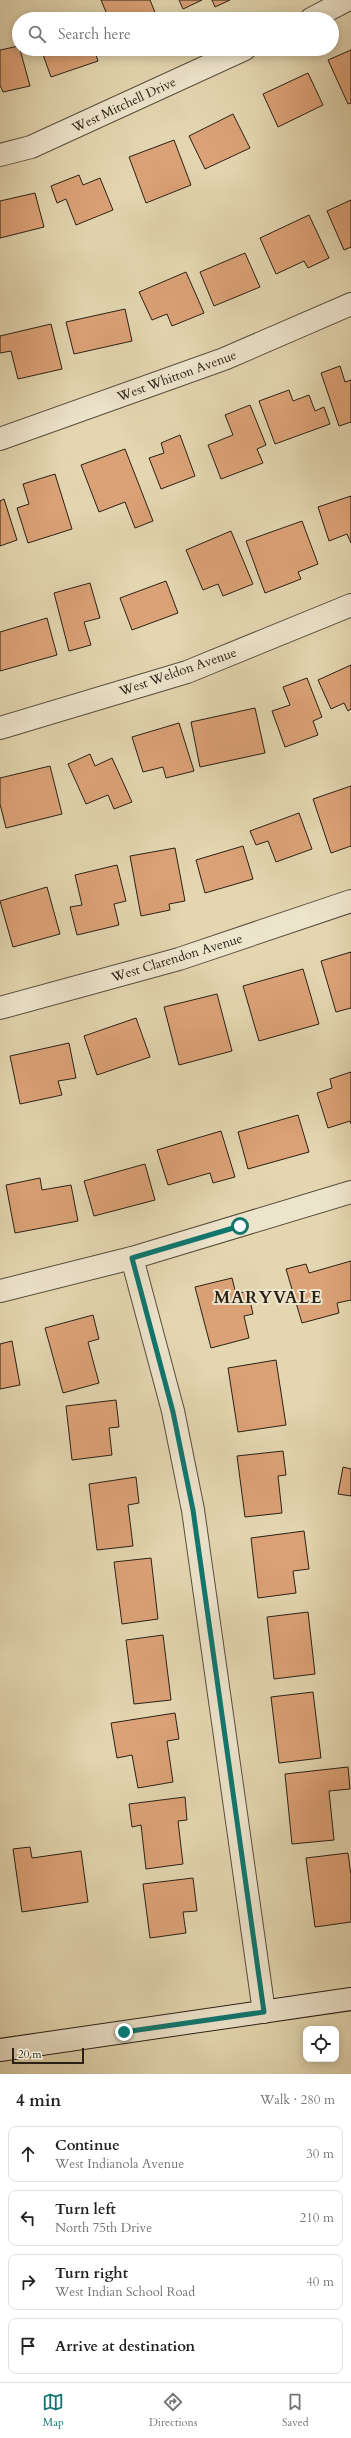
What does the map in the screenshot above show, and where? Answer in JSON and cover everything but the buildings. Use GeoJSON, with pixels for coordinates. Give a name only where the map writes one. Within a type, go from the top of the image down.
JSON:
{"type":"FeatureCollection","features":[{"type":"Feature","properties":{"kind":"street"},"geometry":{"type":"LineString","coordinates":[[324,12],[347,0]]}},
{"type":"Feature","properties":{"kind":"street","name":"West Mitchell Drive"},"geometry":{"type":"LineString","coordinates":[[0,155],[31,147],[230,56]]}},
{"type":"Feature","properties":{"kind":"street","name":"West Whitton Avenue"},"geometry":{"type":"LineString","coordinates":[[0,439],[224,359],[351,304]]}},
{"type":"Feature","properties":{"kind":"street","name":"West Weldon Avenue"},"geometry":{"type":"LineString","coordinates":[[0,728],[187,672],[351,605]]}},
{"type":"Feature","properties":{"kind":"street","name":"West Clarendon Avenue"},"geometry":{"type":"LineString","coordinates":[[0,1008],[179,959],[351,901]]}},
{"type":"Feature","properties":{"kind":"street"},"geometry":{"type":"LineString","coordinates":[[0,1291],[132,1258],[351,1192]]}},
{"type":"Feature","properties":{"kind":"street"},"geometry":{"type":"LineString","coordinates":[[132,1258],[173,1412],[193,1510],[264,2012]]}},
{"type":"Feature","properties":{"kind":"street"},"geometry":{"type":"LineString","coordinates":[[0,2050],[351,1999]]}},
{"type":"Feature","properties":{"kind":"district","name":"MARYVALE"},"geometry":{"type":"Point","coordinates":[268,1297]}},
{"type":"Feature","properties":{"kind":"route"},"geometry":{"type":"LineString","coordinates":[[124,2032],[264,2012],[193,1510],[173,1412],[132,1258],[240,1226]]}}]}
